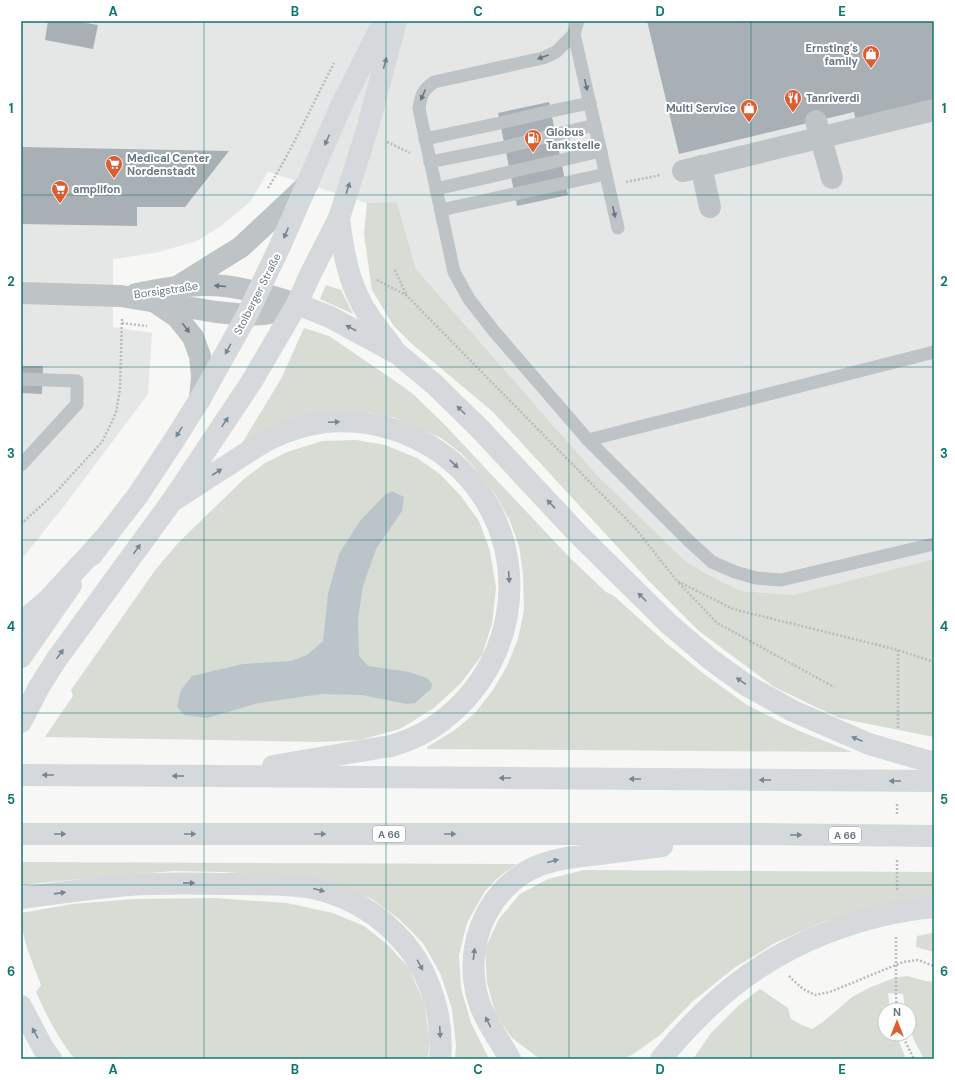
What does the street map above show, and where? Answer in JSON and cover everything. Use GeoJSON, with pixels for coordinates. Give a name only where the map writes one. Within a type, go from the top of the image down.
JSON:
{"type":"FeatureCollection","features":[{"type":"Feature","properties":{"kind":"main road","name":"Stolberger Straße"},"geometry":{"type":"LineString","coordinates":[[104,538],[138,495],[200,399],[259,293],[342,104],[384,21]]}},
{"type":"Feature","properties":{"kind":"main road"},"geometry":{"type":"LineString","coordinates":[[21,722],[39,687],[56,660],[172,501],[252,381],[297,304],[339,218],[367,130],[396,21]]}},
{"type":"Feature","properties":{"kind":"main road"},"geometry":{"type":"LineString","coordinates":[[339,218],[342,243],[350,279],[368,314],[398,354]]}},
{"type":"Feature","properties":{"kind":"main road"},"geometry":{"type":"LineString","coordinates":[[297,304],[330,317],[398,354],[434,384],[474,423],[577,532],[669,624],[710,659],[746,685],[793,711],[869,744],[934,763]]}},
{"type":"Feature","properties":{"kind":"main road"},"geometry":{"type":"LineString","coordinates":[[172,501],[272,438],[298,428],[325,422],[352,422],[379,425],[405,433],[430,445],[452,461],[471,480],[499,527],[506,553],[510,580],[509,607],[504,634],[494,659],[480,682],[462,703],[442,721],[418,735],[393,746],[217,776]]}},
{"type":"Feature","properties":{"kind":"main road"},"geometry":{"type":"LineString","coordinates":[[21,623],[49,599],[104,538]]}},
{"type":"Feature","properties":{"kind":"main road"},"geometry":{"type":"LineString","coordinates":[[21,657],[104,538]]}},
{"type":"Feature","properties":{"kind":"main road"},"geometry":{"type":"LineString","coordinates":[[21,776],[934,781]]}},
{"type":"Feature","properties":{"kind":"main road","name":"A 66"},"geometry":{"type":"LineString","coordinates":[[21,834],[757,834],[934,836]]}},
{"type":"Feature","properties":{"kind":"main road"},"geometry":{"type":"LineString","coordinates":[[511,1056],[491,1028],[482,1010],[476,992],[473,974],[473,955],[481,925],[492,903],[504,889],[535,867],[552,861],[571,857],[757,834]]}},
{"type":"Feature","properties":{"kind":"main road"},"geometry":{"type":"LineString","coordinates":[[21,898],[130,885],[185,883],[285,885],[308,887],[352,901],[372,912],[390,927],[418,962],[429,983],[436,1005],[440,1027],[440,1059]]}},
{"type":"Feature","properties":{"kind":"main road"},"geometry":{"type":"LineString","coordinates":[[661,1059],[692,1023],[711,1005],[731,988],[775,958],[811,940],[849,925],[901,911],[934,907]]}},
{"type":"Feature","properties":{"kind":"main road"},"geometry":{"type":"LineString","coordinates":[[21,1006],[43,1048],[51,1059]]}},
{"type":"Feature","properties":{"kind":"street"},"geometry":{"type":"LineString","coordinates":[[710,207],[692,169],[818,129],[933,113]]}},
{"type":"Feature","properties":{"kind":"street"},"geometry":{"type":"LineString","coordinates":[[818,129],[832,178]]}},
{"type":"Feature","properties":{"kind":"street","name":"Stolberger Straße"},"geometry":{"type":"LineString","coordinates":[[179,286],[241,247],[307,185]]}},
{"type":"Feature","properties":{"kind":"street","name":"Borsigstraße"},"geometry":{"type":"LineString","coordinates":[[122,296],[179,286],[205,284],[230,286],[297,304]]}},
{"type":"Feature","properties":{"kind":"street","name":"Borsigstraße"},"geometry":{"type":"LineString","coordinates":[[21,293],[122,296],[157,303],[177,317],[193,337],[200,356],[202,377],[200,399]]}},
{"type":"Feature","properties":{"kind":"street"},"geometry":{"type":"LineString","coordinates":[[157,303],[247,315],[280,311],[297,304]]}},
{"type":"Feature","properties":{"kind":"lane"},"geometry":{"type":"LineString","coordinates":[[578,21],[574,34],[556,52],[543,58],[434,82],[425,89],[421,96],[419,109],[454,272],[469,299],[493,330],[588,440],[712,562],[734,572],[756,578],[781,580],[934,544]]}},
{"type":"Feature","properties":{"kind":"lane"},"geometry":{"type":"LineString","coordinates":[[574,34],[618,228]]}},
{"type":"Feature","properties":{"kind":"lane"},"geometry":{"type":"LineString","coordinates":[[425,139],[590,103]]}},
{"type":"Feature","properties":{"kind":"lane"},"geometry":{"type":"LineString","coordinates":[[430,162],[556,135],[595,125]]}},
{"type":"Feature","properties":{"kind":"lane"},"geometry":{"type":"LineString","coordinates":[[436,189],[600,151]]}},
{"type":"Feature","properties":{"kind":"lane"},"geometry":{"type":"LineString","coordinates":[[441,210],[566,183],[607,180]]}},
{"type":"Feature","properties":{"kind":"lane"},"geometry":{"type":"LineString","coordinates":[[588,440],[934,352]]}},
{"type":"Feature","properties":{"kind":"lane"},"geometry":{"type":"LineString","coordinates":[[21,379],[77,381],[77,404],[21,465]]}},
{"type":"Feature","properties":{"kind":"path"},"geometry":{"type":"LineString","coordinates":[[267,190],[278,172],[335,61]]}},
{"type":"Feature","properties":{"kind":"path"},"geometry":{"type":"LineString","coordinates":[[367,130],[380,139],[430,162]]}},
{"type":"Feature","properties":{"kind":"path"},"geometry":{"type":"LineString","coordinates":[[607,180],[692,169]]}},
{"type":"Feature","properties":{"kind":"path"},"geometry":{"type":"LineString","coordinates":[[395,270],[406,295]]}},
{"type":"Feature","properties":{"kind":"path"},"geometry":{"type":"LineString","coordinates":[[21,524],[56,493],[102,442],[116,413],[120,389],[122,323],[154,327]]}},
{"type":"Feature","properties":{"kind":"path"},"geometry":{"type":"LineString","coordinates":[[677,581],[716,623],[834,687]]}},
{"type":"Feature","properties":{"kind":"path"},"geometry":{"type":"LineString","coordinates":[[898,650],[934,662]]}},
{"type":"Feature","properties":{"kind":"path"},"geometry":{"type":"LineString","coordinates":[[775,958],[792,980],[803,990],[815,995],[830,992],[903,962],[918,960],[934,966]]}},
{"type":"Feature","properties":{"kind":"path"},"geometry":{"type":"LineString","coordinates":[[896,997],[896,1002]]}},
{"type":"Feature","properties":{"kind":"path"},"geometry":{"type":"LineString","coordinates":[[906,1042],[914,1059]]}},
{"type":"Feature","properties":{"kind":"shaded area"},"geometry":{"type":"Polygon","coordinates":[[[21,21],[934,21],[934,559],[793,595],[741,591],[710,576],[683,559],[596,474],[416,269],[397,202],[367,203],[268,172],[250,202],[221,226],[197,241],[155,253],[113,259],[113,327],[152,333],[148,394],[68,501],[21,560],[21,21]]]}},
{"type":"Feature","properties":{"kind":"shaded area"},"geometry":{"type":"Polygon","coordinates":[[[397,202],[416,269],[596,474],[683,559],[710,576],[741,591],[793,595],[934,559],[934,737],[839,718],[774,687],[699,631],[648,580],[493,412],[412,344],[393,325],[372,290],[364,234],[367,203],[397,202]]]}},
{"type":"Feature","properties":{"kind":"shaded area"},"geometry":{"type":"Polygon","coordinates":[[[326,285],[341,290],[353,314],[320,299],[326,285]]]}},
{"type":"Feature","properties":{"kind":"shaded area"},"geometry":{"type":"Polygon","coordinates":[[[304,328],[329,336],[413,394],[444,424],[570,558],[606,592],[613,595],[665,642],[704,674],[747,705],[797,730],[852,752],[427,749],[427,747],[455,730],[475,713],[493,690],[507,666],[518,639],[524,610],[523,574],[519,546],[510,521],[495,494],[475,468],[461,453],[441,438],[396,418],[368,412],[352,414],[239,448],[281,379],[304,328]]]}},
{"type":"Feature","properties":{"kind":"shaded area"},"geometry":{"type":"Polygon","coordinates":[[[356,440],[385,445],[417,458],[440,474],[460,495],[479,521],[490,551],[496,588],[492,624],[482,655],[461,683],[434,708],[400,729],[360,740],[319,742],[45,737],[73,696],[71,690],[156,569],[179,542],[244,479],[265,463],[287,452],[322,441],[356,440]]]}},
{"type":"Feature","properties":{"kind":"shaded area"},"geometry":{"type":"Polygon","coordinates":[[[392,491],[404,497],[402,511],[376,549],[363,586],[358,619],[359,656],[368,666],[409,672],[427,678],[432,684],[431,689],[415,703],[407,704],[362,695],[321,694],[259,703],[207,718],[184,715],[177,707],[181,690],[192,676],[243,664],[291,661],[307,655],[323,641],[328,594],[339,554],[360,521],[385,495],[392,491]]]}},
{"type":"Feature","properties":{"kind":"shaded area"},"geometry":{"type":"Polygon","coordinates":[[[21,862],[517,864],[501,875],[485,891],[467,923],[459,955],[461,988],[471,1023],[489,1059],[455,1059],[456,1045],[452,1009],[441,975],[423,943],[399,919],[372,899],[340,886],[297,877],[224,872],[174,871],[21,885],[21,862]]]}},
{"type":"Feature","properties":{"kind":"shaded area"},"geometry":{"type":"Polygon","coordinates":[[[584,870],[934,872],[934,896],[881,905],[823,922],[775,943],[734,968],[693,1001],[660,1035],[632,1055],[621,1059],[540,1059],[512,1038],[496,1015],[487,983],[485,949],[499,919],[520,894],[548,879],[584,870]]]}},
{"type":"Feature","properties":{"kind":"shaded area"},"geometry":{"type":"Polygon","coordinates":[[[213,898],[287,903],[333,913],[364,926],[388,945],[409,968],[424,1003],[430,1039],[428,1059],[75,1059],[58,1035],[36,992],[41,985],[25,940],[21,922],[21,913],[72,904],[134,899],[213,898]]]}},
{"type":"Feature","properties":{"kind":"shaded area"},"geometry":{"type":"Polygon","coordinates":[[[934,933],[934,952],[916,947],[917,936],[934,933]]]}},
{"type":"Feature","properties":{"kind":"shaded area"},"geometry":{"type":"Polygon","coordinates":[[[907,976],[934,982],[934,1059],[924,1059],[915,1042],[917,1042],[917,1002],[904,1002],[903,994],[888,993],[889,1002],[877,1002],[877,1042],[899,1042],[906,1059],[693,1059],[711,1033],[739,1005],[760,989],[788,1008],[791,1019],[812,1029],[823,1022],[852,997],[871,987],[894,978],[907,976]]]}},
{"type":"Feature","properties":{"kind":"building"},"geometry":{"type":"Polygon","coordinates":[[[48,21],[74,21],[98,25],[93,49],[45,40],[48,21]]]}},
{"type":"Feature","properties":{"kind":"building"},"geometry":{"type":"Polygon","coordinates":[[[647,21],[934,21],[934,103],[856,121],[854,112],[679,154],[647,21]]]}},
{"type":"Feature","properties":{"kind":"building","name":"Globus Tankstelle"},"geometry":{"type":"Polygon","coordinates":[[[549,102],[568,195],[517,206],[498,113],[549,102]]]}},
{"type":"Feature","properties":{"kind":"building","name":"Medical Center Nordenstadt"},"geometry":{"type":"Polygon","coordinates":[[[21,147],[229,151],[185,207],[137,207],[137,226],[22,224],[21,147]]]}},
{"type":"Feature","properties":{"kind":"building"},"geometry":{"type":"Polygon","coordinates":[[[21,366],[43,366],[42,394],[21,393],[21,366]]]}},
{"type":"Feature","properties":{"kind":"place","name":"Ernsting's family"},"geometry":{"type":"Point","coordinates":[871,69]}},
{"type":"Feature","properties":{"kind":"place","name":"Tanriverdi"},"geometry":{"type":"Point","coordinates":[793,113]}},
{"type":"Feature","properties":{"kind":"place","name":"Multi Service"},"geometry":{"type":"Point","coordinates":[749,123]}},
{"type":"Feature","properties":{"kind":"place","name":"Globus Tankstelle"},"geometry":{"type":"Point","coordinates":[533,153]}},
{"type":"Feature","properties":{"kind":"place","name":"Medical Center Nordenstadt"},"geometry":{"type":"Point","coordinates":[114,179]}},
{"type":"Feature","properties":{"kind":"place","name":"amplifon"},"geometry":{"type":"Point","coordinates":[60,204]}}]}
